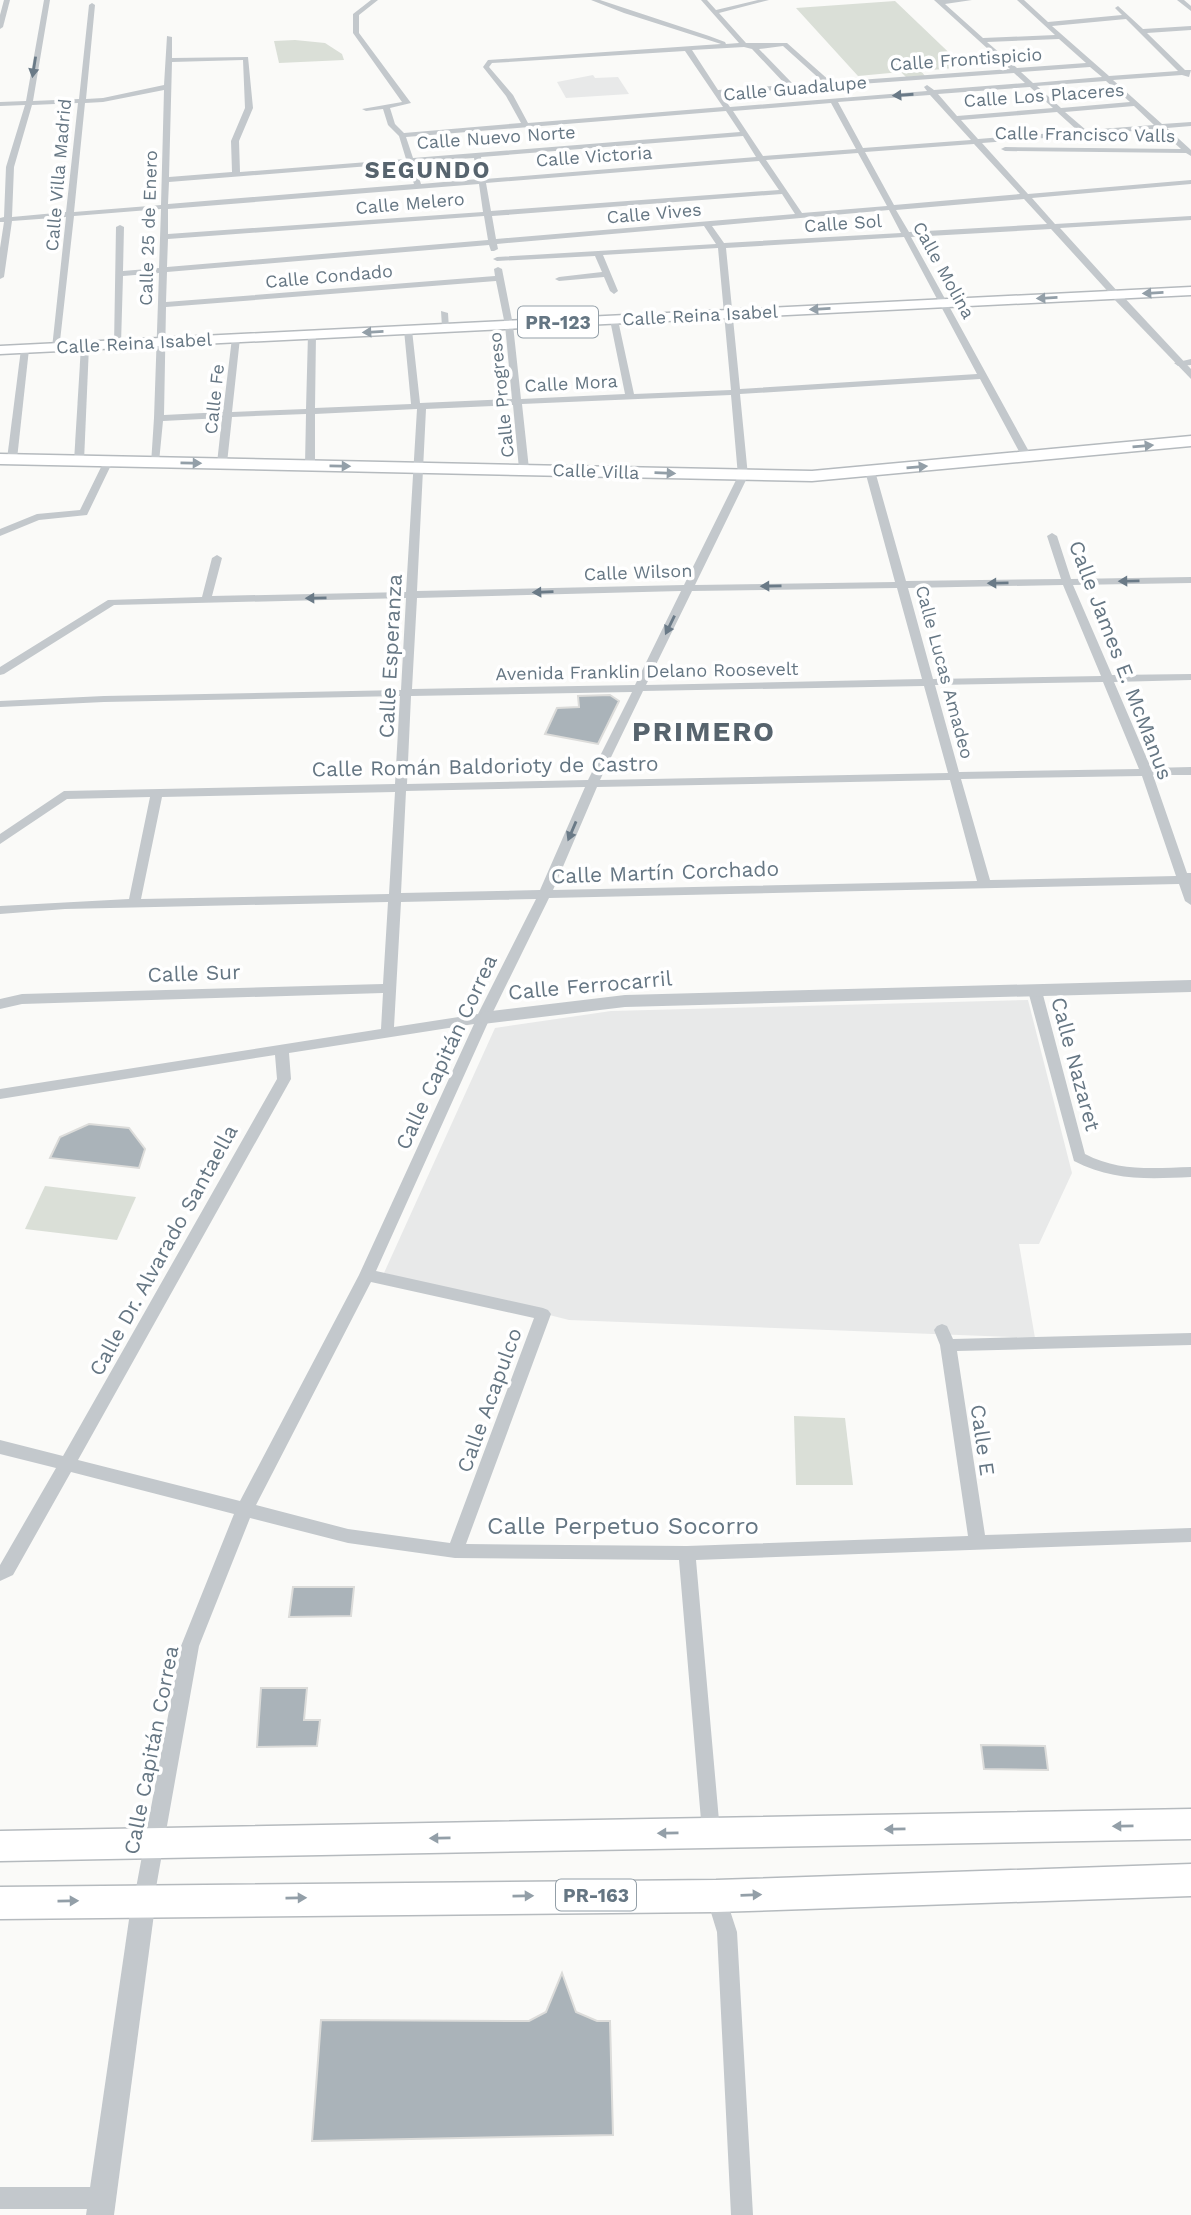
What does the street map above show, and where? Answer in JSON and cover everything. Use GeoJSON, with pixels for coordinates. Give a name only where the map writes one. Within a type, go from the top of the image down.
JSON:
{"type":"FeatureCollection","features":[{"type":"Feature","properties":{"kind":"main road","name":"Calle Reina Isabel"},"geometry":{"type":"LineString","coordinates":[[0,350],[408,330],[445,320],[509,325],[1191,291]]}},
{"type":"Feature","properties":{"kind":"main road","name":"Calle Villa"},"geometry":{"type":"LineString","coordinates":[[6,459],[743,476],[870,471],[1191,442]]}},
{"type":"Feature","properties":{"kind":"main road"},"geometry":{"type":"LineString","coordinates":[[0,1846],[1191,1824]]}},
{"type":"Feature","properties":{"kind":"main road","name":"PR-163"},"geometry":{"type":"LineString","coordinates":[[0,1903],[144,1899],[716,1896],[1191,1880]]}},
{"type":"Feature","properties":{"kind":"street"},"geometry":{"type":"LineString","coordinates":[[0,27],[8,0]]}},
{"type":"Feature","properties":{"kind":"street"},"geometry":{"type":"LineString","coordinates":[[0,277],[10,167],[29,103],[47,0]]}},
{"type":"Feature","properties":{"kind":"street"},"geometry":{"type":"LineString","coordinates":[[594,0],[632,16],[679,27],[728,45]]}},
{"type":"Feature","properties":{"kind":"street"},"geometry":{"type":"LineString","coordinates":[[704,0],[744,45]]}},
{"type":"Feature","properties":{"kind":"street"},"geometry":{"type":"LineString","coordinates":[[715,12],[766,0]]}},
{"type":"Feature","properties":{"kind":"street"},"geometry":{"type":"LineString","coordinates":[[938,1],[969,0]]}},
{"type":"Feature","properties":{"kind":"street"},"geometry":{"type":"LineString","coordinates":[[1020,0],[1189,153]]}},
{"type":"Feature","properties":{"kind":"street"},"geometry":{"type":"LineString","coordinates":[[1180,0],[1191,9]]}},
{"type":"Feature","properties":{"kind":"street"},"geometry":{"type":"LineString","coordinates":[[938,1],[1086,134]]}},
{"type":"Feature","properties":{"kind":"street"},"geometry":{"type":"LineString","coordinates":[[366,109],[407,103],[377,64],[356,29],[356,14],[372,3]]}},
{"type":"Feature","properties":{"kind":"street","name":"Calle Villa Madrid"},"geometry":{"type":"LineString","coordinates":[[56,348],[92,5]]}},
{"type":"Feature","properties":{"kind":"street"},"geometry":{"type":"LineString","coordinates":[[1118,8],[1188,73],[1191,79]]}},
{"type":"Feature","properties":{"kind":"street"},"geometry":{"type":"LineString","coordinates":[[1047,24],[1127,17]]}},
{"type":"Feature","properties":{"kind":"street"},"geometry":{"type":"LineString","coordinates":[[1143,31],[1191,28]]}},
{"type":"Feature","properties":{"kind":"street","name":"Calle 25 de Enero"},"geometry":{"type":"LineString","coordinates":[[154,462],[159,418],[169,37]]}},
{"type":"Feature","properties":{"kind":"street"},"geometry":{"type":"LineString","coordinates":[[980,40],[1059,37]]}},
{"type":"Feature","properties":{"kind":"street"},"geometry":{"type":"LineString","coordinates":[[526,126],[509,94],[486,67],[490,61],[688,50],[728,45],[754,47],[785,44],[829,84]]}},
{"type":"Feature","properties":{"kind":"street"},"geometry":{"type":"LineString","coordinates":[[754,47],[791,86]]}},
{"type":"Feature","properties":{"kind":"street"},"geometry":{"type":"LineString","coordinates":[[688,50],[800,216]]}},
{"type":"Feature","properties":{"kind":"street"},"geometry":{"type":"LineString","coordinates":[[168,60],[235,57],[247,60],[250,99],[248,113],[235,141],[236,174]]}},
{"type":"Feature","properties":{"kind":"street","name":"Calle Frontispicio"},"geometry":{"type":"LineString","coordinates":[[718,92],[1091,65]]}},
{"type":"Feature","properties":{"kind":"street","name":"Calle Guadalupe"},"geometry":{"type":"LineString","coordinates":[[402,135],[1188,73]]}},
{"type":"Feature","properties":{"kind":"street"},"geometry":{"type":"LineString","coordinates":[[920,78],[953,118],[1191,376]]}},
{"type":"Feature","properties":{"kind":"street"},"geometry":{"type":"LineString","coordinates":[[0,104],[80,101],[167,87]]}},
{"type":"Feature","properties":{"kind":"street","name":"Calle Molina"},"geometry":{"type":"LineString","coordinates":[[832,100],[893,207],[1027,457]]}},
{"type":"Feature","properties":{"kind":"street","name":"Calle Los Placeres"},"geometry":{"type":"LineString","coordinates":[[953,118],[1136,103]]}},
{"type":"Feature","properties":{"kind":"street"},"geometry":{"type":"LineString","coordinates":[[386,107],[393,125],[402,135],[418,186]]}},
{"type":"Feature","properties":{"kind":"street","name":"Calle Victoria"},"geometry":{"type":"LineString","coordinates":[[4,219],[862,151],[980,145],[1191,124]]}},
{"type":"Feature","properties":{"kind":"street","name":"Calle Nuevo Norte"},"geometry":{"type":"LineString","coordinates":[[165,180],[746,134]]}},
{"type":"Feature","properties":{"kind":"street","name":"Calle Francisco Valls"},"geometry":{"type":"LineString","coordinates":[[980,145],[1189,153]]}},
{"type":"Feature","properties":{"kind":"street","name":"Calle Progreso"},"geometry":{"type":"LineString","coordinates":[[477,154],[489,211],[498,278],[509,325],[524,469]]}},
{"type":"Feature","properties":{"kind":"street","name":"Calle Vives"},"geometry":{"type":"LineString","coordinates":[[120,274],[1191,183]]}},
{"type":"Feature","properties":{"kind":"street","name":"Calle Melero"},"geometry":{"type":"LineString","coordinates":[[165,237],[489,211],[784,192]]}},
{"type":"Feature","properties":{"kind":"street","name":"Calle Sol"},"geometry":{"type":"LineString","coordinates":[[497,259],[1191,218]]}},
{"type":"Feature","properties":{"kind":"street"},"geometry":{"type":"LineString","coordinates":[[707,224],[722,247],[743,476]]}},
{"type":"Feature","properties":{"kind":"street"},"geometry":{"type":"LineString","coordinates":[[117,344],[120,227]]}},
{"type":"Feature","properties":{"kind":"street"},"geometry":{"type":"LineString","coordinates":[[598,253],[614,291]]}},
{"type":"Feature","properties":{"kind":"street"},"geometry":{"type":"LineString","coordinates":[[559,279],[606,274]]}},
{"type":"Feature","properties":{"kind":"street","name":"Calle Condado"},"geometry":{"type":"LineString","coordinates":[[162,305],[498,278]]}},
{"type":"Feature","properties":{"kind":"street"},"geometry":{"type":"LineString","coordinates":[[614,320],[630,396]]}},
{"type":"Feature","properties":{"kind":"street","name":"Calle Esperanza"},"geometry":{"type":"LineString","coordinates":[[387,1034],[408,695],[418,467],[419,406],[408,330]]}},
{"type":"Feature","properties":{"kind":"street"},"geometry":{"type":"LineString","coordinates":[[310,465],[313,411],[312,334]]}},
{"type":"Feature","properties":{"kind":"street","name":"Calle Fe"},"geometry":{"type":"LineString","coordinates":[[222,463],[230,414],[236,338]]}},
{"type":"Feature","properties":{"kind":"street"},"geometry":{"type":"LineString","coordinates":[[79,461],[85,346]]}},
{"type":"Feature","properties":{"kind":"street"},"geometry":{"type":"LineString","coordinates":[[6,459],[25,349]]}},
{"type":"Feature","properties":{"kind":"street"},"geometry":{"type":"LineString","coordinates":[[1178,363],[1191,362]]}},
{"type":"Feature","properties":{"kind":"street","name":"Calle Mora"},"geometry":{"type":"LineString","coordinates":[[159,418],[736,392],[984,376]]}},
{"type":"Feature","properties":{"kind":"street"},"geometry":{"type":"LineString","coordinates":[[0,533],[37,517],[83,513],[107,461]]}},
{"type":"Feature","properties":{"kind":"street","name":"Calle Lucas Amadeo"},"geometry":{"type":"LineString","coordinates":[[870,471],[984,882]]}},
{"type":"Feature","properties":{"kind":"street","name":"Calle Capitán Correa"},"geometry":{"type":"LineString","coordinates":[[144,1899],[190,1646],[244,1511],[367,1275],[483,1018],[545,894],[593,782],[743,476]]}},
{"type":"Feature","properties":{"kind":"street","name":"Calle James E. McManus"},"geometry":{"type":"LineString","coordinates":[[1052,536],[1067,582],[1146,771],[1186,878],[1191,901]]}},
{"type":"Feature","properties":{"kind":"street"},"geometry":{"type":"LineString","coordinates":[[206,600],[217,558]]}},
{"type":"Feature","properties":{"kind":"street","name":"Calle Wilson"},"geometry":{"type":"LineString","coordinates":[[0,672],[112,602],[688,588],[1191,580]]}},
{"type":"Feature","properties":{"kind":"street","name":"Avenida Franklin Delano Roosevelt"},"geometry":{"type":"LineString","coordinates":[[0,704],[104,699],[408,695],[1191,677]]}},
{"type":"Feature","properties":{"kind":"street","name":"Avenida Franklin Delano Roosevelt"},"geometry":{"type":"LineString","coordinates":[[0,696],[72,695],[104,699]]}},
{"type":"Feature","properties":{"kind":"street","name":"Calle Román Baldorioty de Castro"},"geometry":{"type":"LineString","coordinates":[[0,840],[64,795],[1191,771]]}},
{"type":"Feature","properties":{"kind":"street"},"geometry":{"type":"LineString","coordinates":[[134,905],[157,793]]}},
{"type":"Feature","properties":{"kind":"street","name":"Calle Martín Corchado"},"geometry":{"type":"LineString","coordinates":[[0,910],[1186,878]]}},
{"type":"Feature","properties":{"kind":"street","name":"Calle Ferrocarril"},"geometry":{"type":"LineString","coordinates":[[0,1094],[282,1052],[483,1018],[625,1001],[1191,986]]}},
{"type":"Feature","properties":{"kind":"street","name":"Calle Sur"},"geometry":{"type":"LineString","coordinates":[[0,1004],[22,999],[389,988]]}},
{"type":"Feature","properties":{"kind":"street","name":"Calle Nazaret"},"geometry":{"type":"LineString","coordinates":[[1035,991],[1079,1157],[1097,1168],[1125,1174],[1191,1172]]}},
{"type":"Feature","properties":{"kind":"street","name":"Calle Dr. Alvarado Santaella"},"geometry":{"type":"LineString","coordinates":[[0,1573],[6,1570],[284,1079],[282,1052]]}},
{"type":"Feature","properties":{"kind":"street","name":"Calle Acapulco"},"geometry":{"type":"LineString","coordinates":[[367,1275],[543,1314],[455,1551]]}},
{"type":"Feature","properties":{"kind":"street","name":"Calle E"},"geometry":{"type":"LineString","coordinates":[[977,1541],[945,1337],[1191,1339]]}},
{"type":"Feature","properties":{"kind":"street","name":"Calle Perpetuo Socorro"},"geometry":{"type":"LineString","coordinates":[[0,1447],[348,1536],[455,1551],[687,1553],[1191,1535]]}},
{"type":"Feature","properties":{"kind":"street"},"geometry":{"type":"LineString","coordinates":[[687,1553],[710,1832]]}},
{"type":"Feature","properties":{"kind":"street"},"geometry":{"type":"LineString","coordinates":[[716,1896],[727,1932],[742,2215]]}},
{"type":"Feature","properties":{"kind":"street"},"geometry":{"type":"LineString","coordinates":[[0,2198],[101,2206],[144,1899]]}},
{"type":"Feature","properties":{"kind":"shaded area"},"geometry":{"type":"Polygon","coordinates":[[[895,1],[964,67],[921,71],[925,76],[906,77],[901,72],[858,76],[796,8],[895,1]]]}},
{"type":"Feature","properties":{"kind":"shaded area"},"geometry":{"type":"Polygon","coordinates":[[[274,41],[325,43],[342,54],[344,60],[279,63],[274,41]]]}},
{"type":"Feature","properties":{"kind":"shaded area"},"geometry":{"type":"Polygon","coordinates":[[[593,75],[595,78],[618,77],[629,94],[566,98],[557,82],[593,75]]]}},
{"type":"Feature","properties":{"kind":"shaded area"},"geometry":{"type":"Polygon","coordinates":[[[1028,1000],[1072,1173],[1039,1244],[1019,1244],[1035,1338],[569,1320],[384,1273],[495,1028],[611,1011],[1028,1000]]]}},
{"type":"Feature","properties":{"kind":"shaded area"},"geometry":{"type":"Polygon","coordinates":[[[45,1186],[136,1197],[117,1240],[25,1229],[45,1186]]]}},
{"type":"Feature","properties":{"kind":"shaded area"},"geometry":{"type":"Polygon","coordinates":[[[794,1416],[845,1418],[853,1485],[796,1485],[794,1416]]]}},
{"type":"Feature","properties":{"kind":"building"},"geometry":{"type":"Polygon","coordinates":[[[610,695],[619,701],[598,744],[545,734],[557,708],[579,707],[578,696],[610,695]]]}},
{"type":"Feature","properties":{"kind":"building"},"geometry":{"type":"Polygon","coordinates":[[[89,1124],[129,1128],[145,1149],[139,1168],[50,1158],[60,1137],[89,1124]]]}},
{"type":"Feature","properties":{"kind":"building"},"geometry":{"type":"Polygon","coordinates":[[[293,1587],[354,1587],[351,1616],[289,1617],[293,1587]]]}},
{"type":"Feature","properties":{"kind":"building"},"geometry":{"type":"Polygon","coordinates":[[[261,1688],[307,1688],[304,1720],[320,1720],[317,1746],[257,1747],[261,1688]]]}},
{"type":"Feature","properties":{"kind":"building"},"geometry":{"type":"Polygon","coordinates":[[[981,1745],[1045,1746],[1048,1770],[984,1769],[981,1745]]]}},
{"type":"Feature","properties":{"kind":"building"},"geometry":{"type":"Polygon","coordinates":[[[562,1973],[576,2012],[597,2021],[610,2021],[613,2135],[312,2141],[321,2020],[529,2021],[546,2012],[562,1973]]]}},
{"type":"Feature","properties":{"kind":"district","name":"SEGUNDO"},"geometry":{"type":"Point","coordinates":[428,170]}},
{"type":"Feature","properties":{"kind":"district","name":"PRIMERO"},"geometry":{"type":"Point","coordinates":[704,731]}}]}
